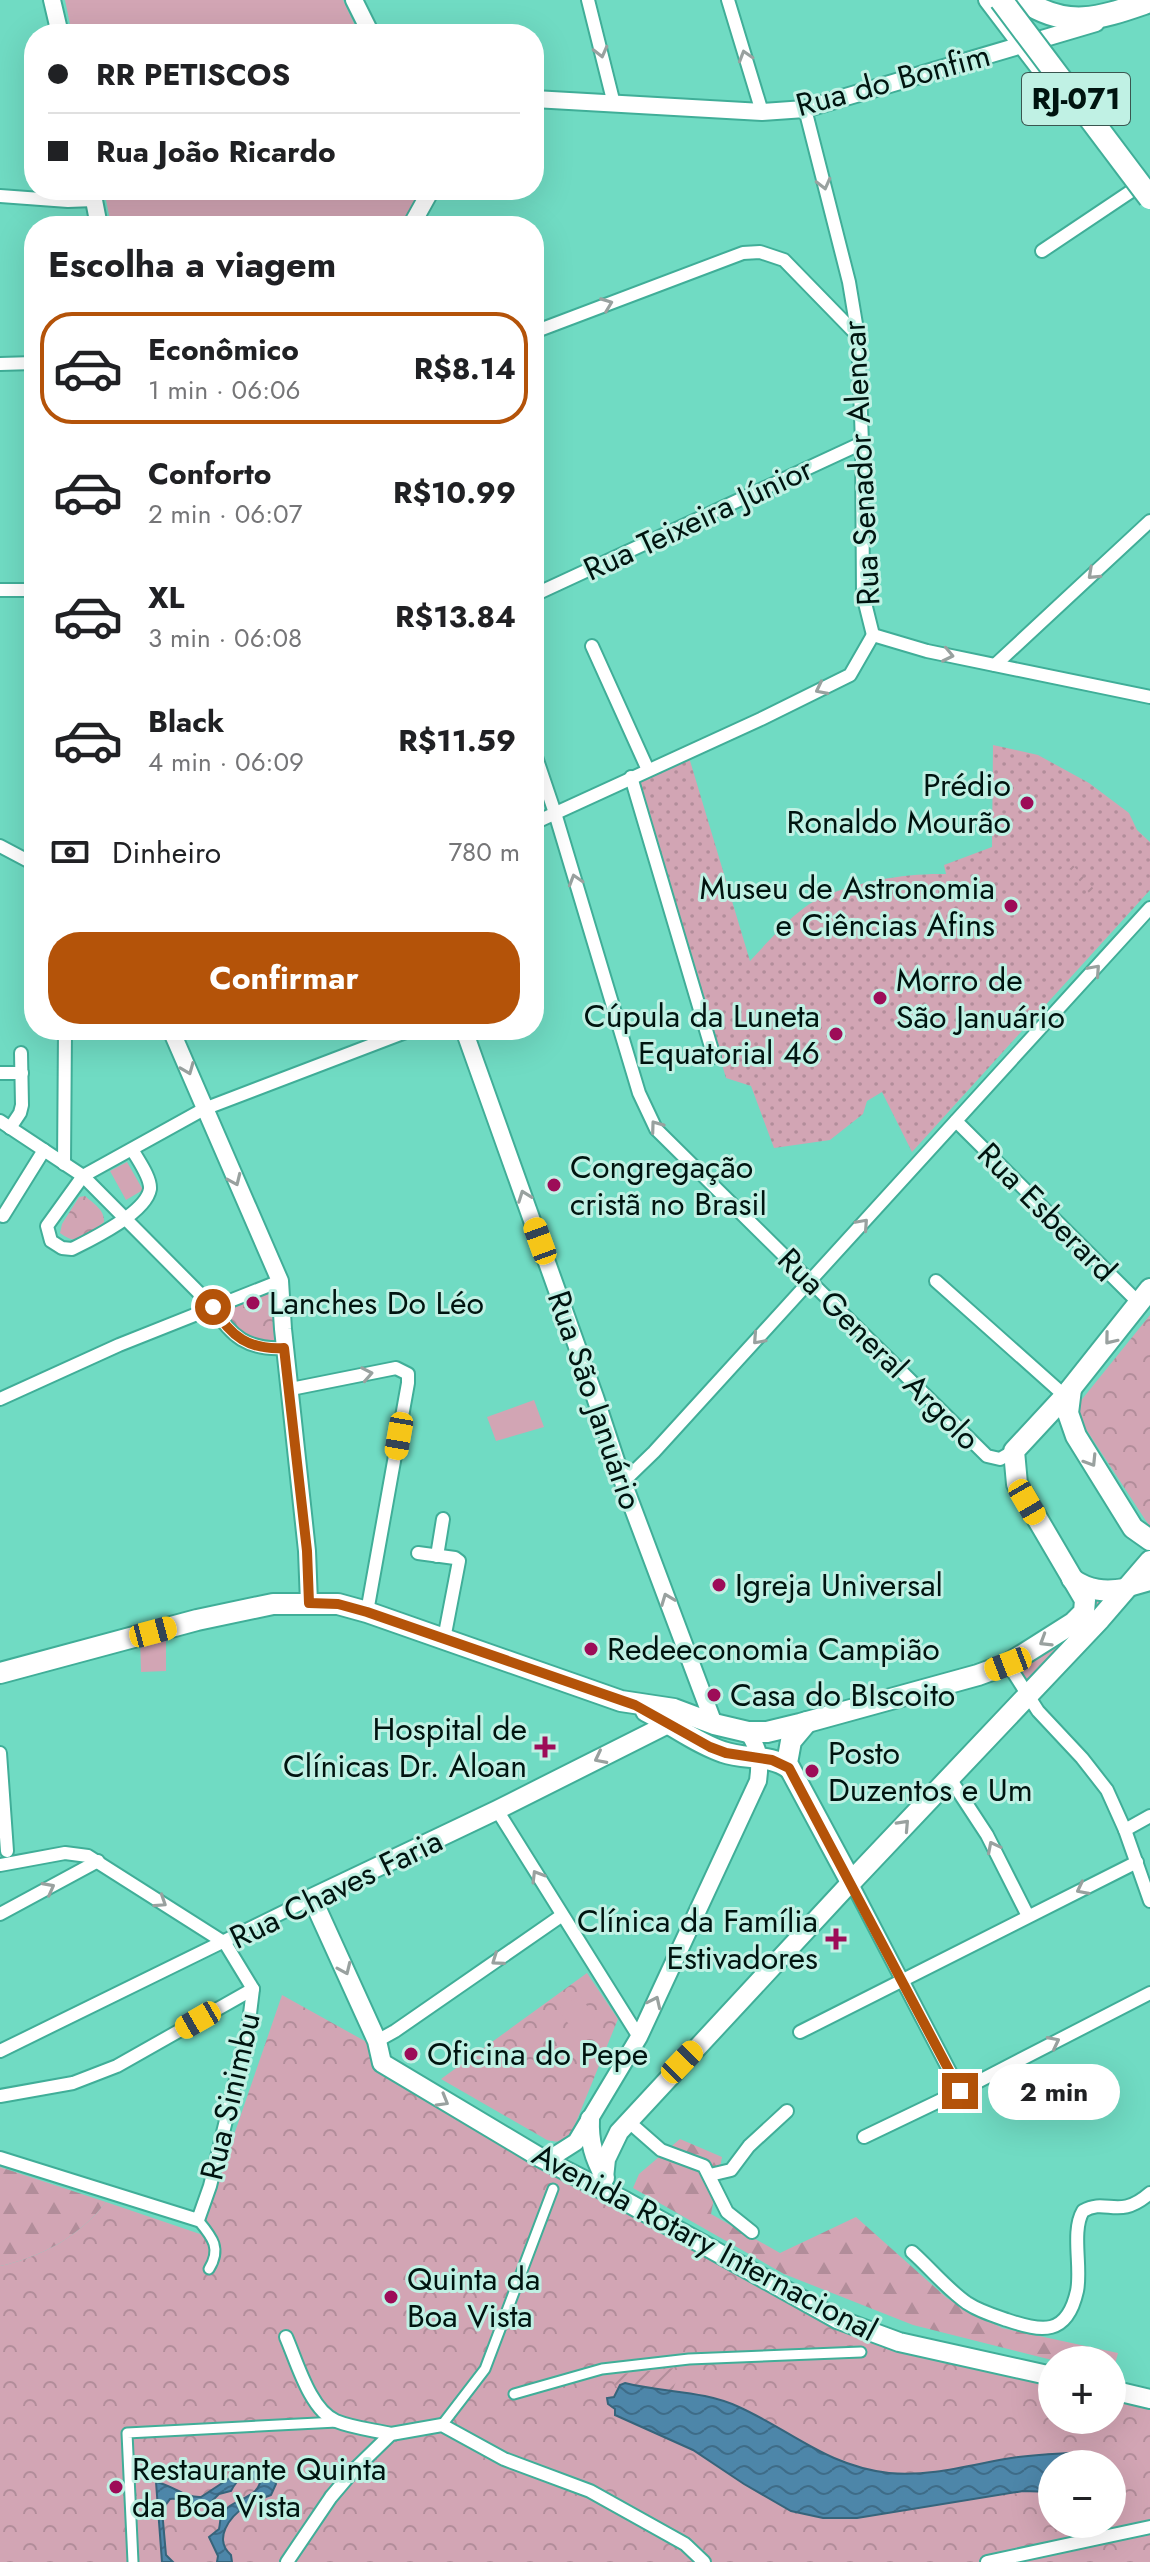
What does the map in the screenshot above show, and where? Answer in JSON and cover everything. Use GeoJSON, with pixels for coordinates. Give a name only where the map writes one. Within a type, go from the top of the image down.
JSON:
{"type":"FeatureCollection","features":[{"type":"Feature","properties":{"kind":"highway","name":"RJ-071"},"geometry":{"type":"LineString","coordinates":[[1001,0],[1145,191]]}},
{"type":"Feature","properties":{"kind":"highway","name":"RJ-071"},"geometry":{"type":"LineString","coordinates":[[1011,0],[1145,191]]}},
{"type":"Feature","properties":{"kind":"highway"},"geometry":{"type":"LineString","coordinates":[[1023,0],[1046,13],[1074,19],[1108,15],[1150,3]]}},
{"type":"Feature","properties":{"kind":"main road"},"geometry":{"type":"LineString","coordinates":[[635,1705],[674,1709],[714,1724],[748,1732],[777,1730],[1008,1664],[1081,1616],[1085,1600],[1017,1484],[1014,1451],[1068,1392],[1144,1296]]}},
{"type":"Feature","properties":{"kind":"main road"},"geometry":{"type":"LineString","coordinates":[[1068,1392],[1068,1413],[1076,1436],[1133,1528],[1150,1540]]}},
{"type":"Feature","properties":{"kind":"main road"},"geometry":{"type":"LineString","coordinates":[[604,2178],[611,2146],[629,2122],[1150,1561]]}},
{"type":"Feature","properties":{"kind":"main road"},"geometry":{"type":"LineString","coordinates":[[1072,1578],[1083,1586],[1098,1590],[1125,1589]]}},
{"type":"Feature","properties":{"kind":"main road"},"geometry":{"type":"LineString","coordinates":[[0,1673],[223,1614],[273,1604],[338,1604],[635,1705],[718,1750],[740,1757],[782,1763],[789,1768]]}},
{"type":"Feature","properties":{"kind":"main road"},"geometry":{"type":"LineString","coordinates":[[807,1722],[791,1741],[787,1758],[789,1768],[851,1882]]}},
{"type":"Feature","properties":{"kind":"main road"},"geometry":{"type":"LineString","coordinates":[[670,1723],[714,1724]]}},
{"type":"Feature","properties":{"kind":"main road","name":"Rua Chaves Faria"},"geometry":{"type":"LineString","coordinates":[[312,1898],[670,1723]]}},
{"type":"Feature","properties":{"kind":"main road"},"geometry":{"type":"LineString","coordinates":[[312,1898],[378,2049]]}},
{"type":"Feature","properties":{"kind":"main road","name":"Avenida Rotary Internacional"},"geometry":{"type":"LineString","coordinates":[[378,2049],[386,2066],[411,2083],[541,2158],[837,2319],[899,2342],[1038,2373]]}},
{"type":"Feature","properties":{"kind":"main road"},"geometry":{"type":"LineString","coordinates":[[590,2119],[589,2140],[595,2159],[604,2178],[625,2201]]}},
{"type":"Feature","properties":{"kind":"main road"},"geometry":{"type":"LineString","coordinates":[[1126,2393],[1150,2399]]}},
{"type":"Feature","properties":{"kind":"street"},"geometry":{"type":"LineString","coordinates":[[52,0],[58,24]]}},
{"type":"Feature","properties":{"kind":"street"},"geometry":{"type":"LineString","coordinates":[[354,0],[366,24]]}},
{"type":"Feature","properties":{"kind":"street"},"geometry":{"type":"LineString","coordinates":[[588,0],[614,104]]}},
{"type":"Feature","properties":{"kind":"street"},"geometry":{"type":"LineString","coordinates":[[728,0],[762,112]]}},
{"type":"Feature","properties":{"kind":"street"},"geometry":{"type":"LineString","coordinates":[[987,0],[1020,46],[1145,191],[1150,206]]}},
{"type":"Feature","properties":{"kind":"street","name":"Rua do Bonfim"},"geometry":{"type":"LineString","coordinates":[[544,100],[762,112],[805,109],[1020,46],[1150,3]]}},
{"type":"Feature","properties":{"kind":"street","name":"Rua Senador Alencar"},"geometry":{"type":"LineString","coordinates":[[805,109],[849,282],[858,336],[863,595],[873,635],[927,651],[1150,697]]}},
{"type":"Feature","properties":{"kind":"street"},"geometry":{"type":"LineString","coordinates":[[1042,251],[1145,191]]}},
{"type":"Feature","properties":{"kind":"street"},"geometry":{"type":"LineString","coordinates":[[0,196],[24,198]]}},
{"type":"Feature","properties":{"kind":"street"},"geometry":{"type":"LineString","coordinates":[[544,328],[743,253],[760,252],[784,260],[858,336]]}},
{"type":"Feature","properties":{"kind":"street"},"geometry":{"type":"LineString","coordinates":[[0,364],[24,363]]}},
{"type":"Feature","properties":{"kind":"street","name":"Rua Teixeira Júnior"},"geometry":{"type":"LineString","coordinates":[[544,590],[862,443]]}},
{"type":"Feature","properties":{"kind":"street"},"geometry":{"type":"LineString","coordinates":[[995,665],[1150,521]]}},
{"type":"Feature","properties":{"kind":"street"},"geometry":{"type":"LineString","coordinates":[[0,590],[24,590]]}},
{"type":"Feature","properties":{"kind":"street"},"geometry":{"type":"LineString","coordinates":[[544,818],[850,675],[873,635]]}},
{"type":"Feature","properties":{"kind":"street"},"geometry":{"type":"LineString","coordinates":[[592,646],[648,770]]}},
{"type":"Feature","properties":{"kind":"street"},"geometry":{"type":"LineString","coordinates":[[631,777],[714,1057]]}},
{"type":"Feature","properties":{"kind":"street","name":"Rua General Argolo"},"geometry":{"type":"LineString","coordinates":[[544,781],[645,1110],[656,1129],[987,1456],[1000,1459],[1014,1451]]}},
{"type":"Feature","properties":{"kind":"street"},"geometry":{"type":"LineString","coordinates":[[0,846],[24,859]]}},
{"type":"Feature","properties":{"kind":"street"},"geometry":{"type":"LineString","coordinates":[[623,1482],[654,1452],[1150,909]]}},
{"type":"Feature","properties":{"kind":"street"},"geometry":{"type":"LineString","coordinates":[[64,1164],[65,1040]]}},
{"type":"Feature","properties":{"kind":"street"},"geometry":{"type":"LineString","coordinates":[[175,1040],[280,1281],[284,1348],[307,1551],[309,1603]]}},
{"type":"Feature","properties":{"kind":"street"},"geometry":{"type":"LineString","coordinates":[[132,1149],[150,1188],[146,1199],[124,1219],[72,1249],[62,1248],[51,1241],[47,1226],[83,1176],[204,1109],[382,1040]]}},
{"type":"Feature","properties":{"kind":"street","name":"Rua São Januário"},"geometry":{"type":"LineString","coordinates":[[468,1040],[623,1482],[714,1724]]}},
{"type":"Feature","properties":{"kind":"street"},"geometry":{"type":"LineString","coordinates":[[21,1053],[22,1105],[20,1113],[5,1124],[83,1176],[213,1307],[228,1329],[246,1342],[266,1349],[284,1348]]}},
{"type":"Feature","properties":{"kind":"street"},"geometry":{"type":"LineString","coordinates":[[0,1073],[22,1073]]}},
{"type":"Feature","properties":{"kind":"street","name":"Rua Esberard"},"geometry":{"type":"LineString","coordinates":[[956,1121],[1144,1296]]}},
{"type":"Feature","properties":{"kind":"street"},"geometry":{"type":"LineString","coordinates":[[3,1216],[44,1150]]}},
{"type":"Feature","properties":{"kind":"street"},"geometry":{"type":"LineString","coordinates":[[0,1399],[119,1345],[280,1281]]}},
{"type":"Feature","properties":{"kind":"street"},"geometry":{"type":"LineString","coordinates":[[936,1281],[1068,1392]]}},
{"type":"Feature","properties":{"kind":"street"},"geometry":{"type":"LineString","coordinates":[[291,1389],[396,1368],[408,1374],[367,1612]]}},
{"type":"Feature","properties":{"kind":"street"},"geometry":{"type":"LineString","coordinates":[[437,1556],[443,1519]]}},
{"type":"Feature","properties":{"kind":"street"},"geometry":{"type":"LineString","coordinates":[[418,1553],[459,1561],[444,1639]]}},
{"type":"Feature","properties":{"kind":"street"},"geometry":{"type":"LineString","coordinates":[[1125,1589],[1150,1574]]}},
{"type":"Feature","properties":{"kind":"street"},"geometry":{"type":"LineString","coordinates":[[1125,1589],[1150,1582]]}},
{"type":"Feature","properties":{"kind":"street"},"geometry":{"type":"LineString","coordinates":[[1008,1664],[1038,1711],[1107,1790],[1150,1901]]}},
{"type":"Feature","properties":{"kind":"street"},"geometry":{"type":"LineString","coordinates":[[541,2158],[566,2150],[576,2142],[639,2037],[758,1781],[758,1747],[748,1732]]}},
{"type":"Feature","properties":{"kind":"street"},"geometry":{"type":"LineString","coordinates":[[0,1753],[7,1851]]}},
{"type":"Feature","properties":{"kind":"street"},"geometry":{"type":"LineString","coordinates":[[949,1777],[987,1835],[1028,1916]]}},
{"type":"Feature","properties":{"kind":"street"},"geometry":{"type":"LineString","coordinates":[[497,1810],[639,2037]]}},
{"type":"Feature","properties":{"kind":"street"},"geometry":{"type":"LineString","coordinates":[[1125,1830],[1150,1816]]}},
{"type":"Feature","properties":{"kind":"street","name":"Rua Sinimbu"},"geometry":{"type":"LineString","coordinates":[[0,1865],[65,1853],[78,1853],[98,1861],[225,1943],[253,1989],[248,2030],[210,2186],[198,2220]]}},
{"type":"Feature","properties":{"kind":"street"},"geometry":{"type":"LineString","coordinates":[[0,1914],[98,1861]]}},
{"type":"Feature","properties":{"kind":"street"},"geometry":{"type":"LineString","coordinates":[[800,2032],[1137,1862]]}},
{"type":"Feature","properties":{"kind":"street"},"geometry":{"type":"LineString","coordinates":[[851,1882],[960,2091]]}},
{"type":"Feature","properties":{"kind":"street","name":"Rua Chaves Faria"},"geometry":{"type":"LineString","coordinates":[[1,2049],[225,1943],[312,1898]]}},
{"type":"Feature","properties":{"kind":"street"},"geometry":{"type":"LineString","coordinates":[[378,2049],[395,2031],[561,1916]]}},
{"type":"Feature","properties":{"kind":"street"},"geometry":{"type":"LineString","coordinates":[[0,2096],[73,2083],[117,2066],[253,1989]]}},
{"type":"Feature","properties":{"kind":"street"},"geometry":{"type":"LineString","coordinates":[[864,2137],[1150,1993]]}},
{"type":"Feature","properties":{"kind":"street"},"geometry":{"type":"LineString","coordinates":[[710,2175],[731,2170],[749,2146],[787,2111]]}},
{"type":"Feature","properties":{"kind":"street"},"geometry":{"type":"LineString","coordinates":[[629,2122],[661,2150],[704,2166],[727,2212],[752,2232]]}},
{"type":"Feature","properties":{"kind":"street"},"geometry":{"type":"LineString","coordinates":[[0,2158],[198,2220],[215,2248],[216,2258],[209,2269]]}},
{"type":"Feature","properties":{"kind":"street"},"geometry":{"type":"LineString","coordinates":[[442,2425],[485,2369],[553,2189]]}},
{"type":"Feature","properties":{"kind":"street"},"geometry":{"type":"LineString","coordinates":[[912,2252],[963,2301],[978,2310],[1025,2326],[1050,2328],[1067,2317],[1077,2292],[1080,2276],[1078,2223],[1083,2211],[1094,2207],[1128,2208],[1150,2193]]}},
{"type":"Feature","properties":{"kind":"street"},"geometry":{"type":"LineString","coordinates":[[286,2337],[317,2406],[337,2422]]}},
{"type":"Feature","properties":{"kind":"street"},"geometry":{"type":"LineString","coordinates":[[514,2394],[602,2369],[689,2359],[861,2352]]}},
{"type":"Feature","properties":{"kind":"street"},"geometry":{"type":"LineString","coordinates":[[133,2562],[127,2433],[337,2422],[391,2434],[442,2425],[504,2459],[590,2491],[685,2544],[704,2562]]}},
{"type":"Feature","properties":{"kind":"street"},"geometry":{"type":"LineString","coordinates":[[287,2562],[331,2497],[391,2434]]}},
{"type":"Feature","properties":{"kind":"street"},"geometry":{"type":"LineString","coordinates":[[987,2562],[1150,2527]]}},
{"type":"Feature","properties":{"kind":"green space"},"geometry":{"type":"Polygon","coordinates":[[[65,0],[343,0],[354,24],[70,24],[65,0]]]}},
{"type":"Feature","properties":{"kind":"green space"},"geometry":{"type":"Polygon","coordinates":[[[106,200],[416,200],[407,216],[109,216],[106,200]]]}},
{"type":"Feature","properties":{"kind":"green space"},"geometry":{"type":"Polygon","coordinates":[[[993,745],[1038,755],[1089,783],[1129,813],[1137,830],[1150,842],[1150,890],[912,1152],[882,1092],[867,1101],[863,1114],[830,1140],[774,1148],[751,1086],[726,1078],[638,777],[688,754],[750,961],[792,918],[820,898],[882,879],[946,874],[944,865],[992,847],[993,745]]]}},
{"type":"Feature","properties":{"kind":"green space"},"geometry":{"type":"Polygon","coordinates":[[[1070,862],[1100,896],[1093,898],[1070,869],[1057,872],[1070,862]]]}},
{"type":"Feature","properties":{"kind":"green space"},"geometry":{"type":"Polygon","coordinates":[[[127,1162],[143,1190],[126,1200],[110,1171],[127,1162]]]}},
{"type":"Feature","properties":{"kind":"green space"},"geometry":{"type":"Polygon","coordinates":[[[85,1196],[101,1210],[104,1222],[84,1238],[67,1237],[60,1233],[62,1224],[79,1197],[85,1196]]]}},
{"type":"Feature","properties":{"kind":"green space"},"geometry":{"type":"Polygon","coordinates":[[[271,1291],[276,1296],[269,1306],[282,1322],[276,1344],[255,1342],[229,1324],[227,1310],[271,1291]]]}},
{"type":"Feature","properties":{"kind":"green space"},"geometry":{"type":"Polygon","coordinates":[[[1150,1315],[1150,1527],[1078,1417],[1079,1403],[1150,1315]]]}},
{"type":"Feature","properties":{"kind":"green space"},"geometry":{"type":"Polygon","coordinates":[[[534,1400],[544,1427],[496,1441],[487,1417],[534,1400]]]}},
{"type":"Feature","properties":{"kind":"green space"},"geometry":{"type":"Polygon","coordinates":[[[1098,1595],[1108,1596],[1038,1672],[1025,1682],[1019,1670],[1085,1620],[1098,1595]]]}},
{"type":"Feature","properties":{"kind":"green space"},"geometry":{"type":"Polygon","coordinates":[[[140,1638],[166,1638],[166,1671],[141,1672],[140,1638]]]}},
{"type":"Feature","properties":{"kind":"green space"},"geometry":{"type":"Polygon","coordinates":[[[587,1973],[618,2019],[567,2138],[547,2140],[441,2079],[587,1973]]]}},
{"type":"Feature","properties":{"kind":"green space","name":"Quinta da Boa Vista"},"geometry":{"type":"Polygon","coordinates":[[[282,1995],[372,2045],[378,2063],[840,2329],[875,2343],[1038,2378],[1038,2434],[1126,2434],[1126,2398],[1150,2404],[1150,2562],[0,2562],[0,2266],[31,2257],[59,2243],[84,2225],[106,2202],[200,2234],[282,1995]]]}},
{"type":"Feature","properties":{"kind":"green space"},"geometry":{"type":"Polygon","coordinates":[[[580,1995],[602,2029],[580,2040],[558,2009],[580,1995]]]}},
{"type":"Feature","properties":{"kind":"green space"},"geometry":{"type":"Polygon","coordinates":[[[680,2139],[722,2157],[711,2214],[780,2253],[856,2217],[947,2298],[1002,2328],[1086,2346],[1038,2346],[1038,2356],[913,2325],[784,2274],[633,2188],[639,2174],[680,2139]]]}},
{"type":"Feature","properties":{"kind":"green space"},"geometry":{"type":"Polygon","coordinates":[[[0,2167],[106,2202],[84,2225],[59,2243],[31,2257],[0,2266],[0,2167]]]}},
{"type":"Feature","properties":{"kind":"green space"},"geometry":{"type":"Polygon","coordinates":[[[674,2368],[679,2374],[667,2404],[628,2398],[614,2384],[621,2374],[674,2368]]]}},
{"type":"Feature","properties":{"kind":"water"},"geometry":{"type":"Polygon","coordinates":[[[625,2383],[725,2401],[828,2455],[889,2473],[933,2472],[1038,2455],[1038,2492],[1023,2491],[857,2518],[823,2518],[791,2511],[693,2450],[615,2415],[615,2409],[608,2404],[607,2398],[614,2397],[620,2385],[625,2383]]]}},
{"type":"Feature","properties":{"kind":"water"},"geometry":{"type":"Polygon","coordinates":[[[248,2466],[271,2473],[276,2484],[271,2495],[249,2504],[225,2529],[223,2542],[232,2562],[217,2562],[218,2556],[209,2537],[219,2529],[225,2510],[257,2489],[260,2483],[247,2477],[240,2479],[231,2491],[219,2494],[206,2507],[170,2499],[162,2510],[166,2555],[173,2562],[162,2562],[156,2482],[189,2496],[201,2497],[248,2466]]]}},
{"type":"Feature","properties":{"kind":"place","name":"Prédio Ronaldo Mourão"},"geometry":{"type":"Point","coordinates":[1027,803]}},
{"type":"Feature","properties":{"kind":"place","name":"Museu de Astronomia e Ciências Afins"},"geometry":{"type":"Point","coordinates":[1011,906]}},
{"type":"Feature","properties":{"kind":"place","name":"Morro de São Januário"},"geometry":{"type":"Point","coordinates":[880,998]}},
{"type":"Feature","properties":{"kind":"place","name":"Cúpula da Luneta Equatorial 46"},"geometry":{"type":"Point","coordinates":[836,1034]}},
{"type":"Feature","properties":{"kind":"place","name":"Congregação cristã no Brasil"},"geometry":{"type":"Point","coordinates":[554,1185]}},
{"type":"Feature","properties":{"kind":"place","name":"Lanches Do Léo"},"geometry":{"type":"Point","coordinates":[253,1303]}},
{"type":"Feature","properties":{"kind":"place","name":"Igreja Universal"},"geometry":{"type":"Point","coordinates":[719,1585]}},
{"type":"Feature","properties":{"kind":"place","name":"Redeeconomia Campião"},"geometry":{"type":"Point","coordinates":[591,1649]}},
{"type":"Feature","properties":{"kind":"place","name":"Casa do BIscoito"},"geometry":{"type":"Point","coordinates":[714,1695]}},
{"type":"Feature","properties":{"kind":"place","name":"Hospital de Clínicas Dr. Aloan"},"geometry":{"type":"Point","coordinates":[545,1747]}},
{"type":"Feature","properties":{"kind":"place","name":"Posto Duzentos e Um"},"geometry":{"type":"Point","coordinates":[812,1771]}},
{"type":"Feature","properties":{"kind":"place","name":"Clínica da Família Estivadores"},"geometry":{"type":"Point","coordinates":[836,1939]}},
{"type":"Feature","properties":{"kind":"place","name":"Oficina do Pepe"},"geometry":{"type":"Point","coordinates":[411,2054]}},
{"type":"Feature","properties":{"kind":"place","name":"Quinta da Boa Vista"},"geometry":{"type":"Point","coordinates":[391,2297]}},
{"type":"Feature","properties":{"kind":"place","name":"Restaurante Quinta da Boa Vista"},"geometry":{"type":"Point","coordinates":[116,2487]}},
{"type":"Feature","properties":{"kind":"route"},"geometry":{"type":"LineString","coordinates":[[213,1307],[228,1329],[246,1342],[266,1349],[284,1348],[307,1551],[309,1603],[338,1604],[367,1612],[635,1705],[726,1753],[772,1760],[789,1768],[960,2091]]}}]}
